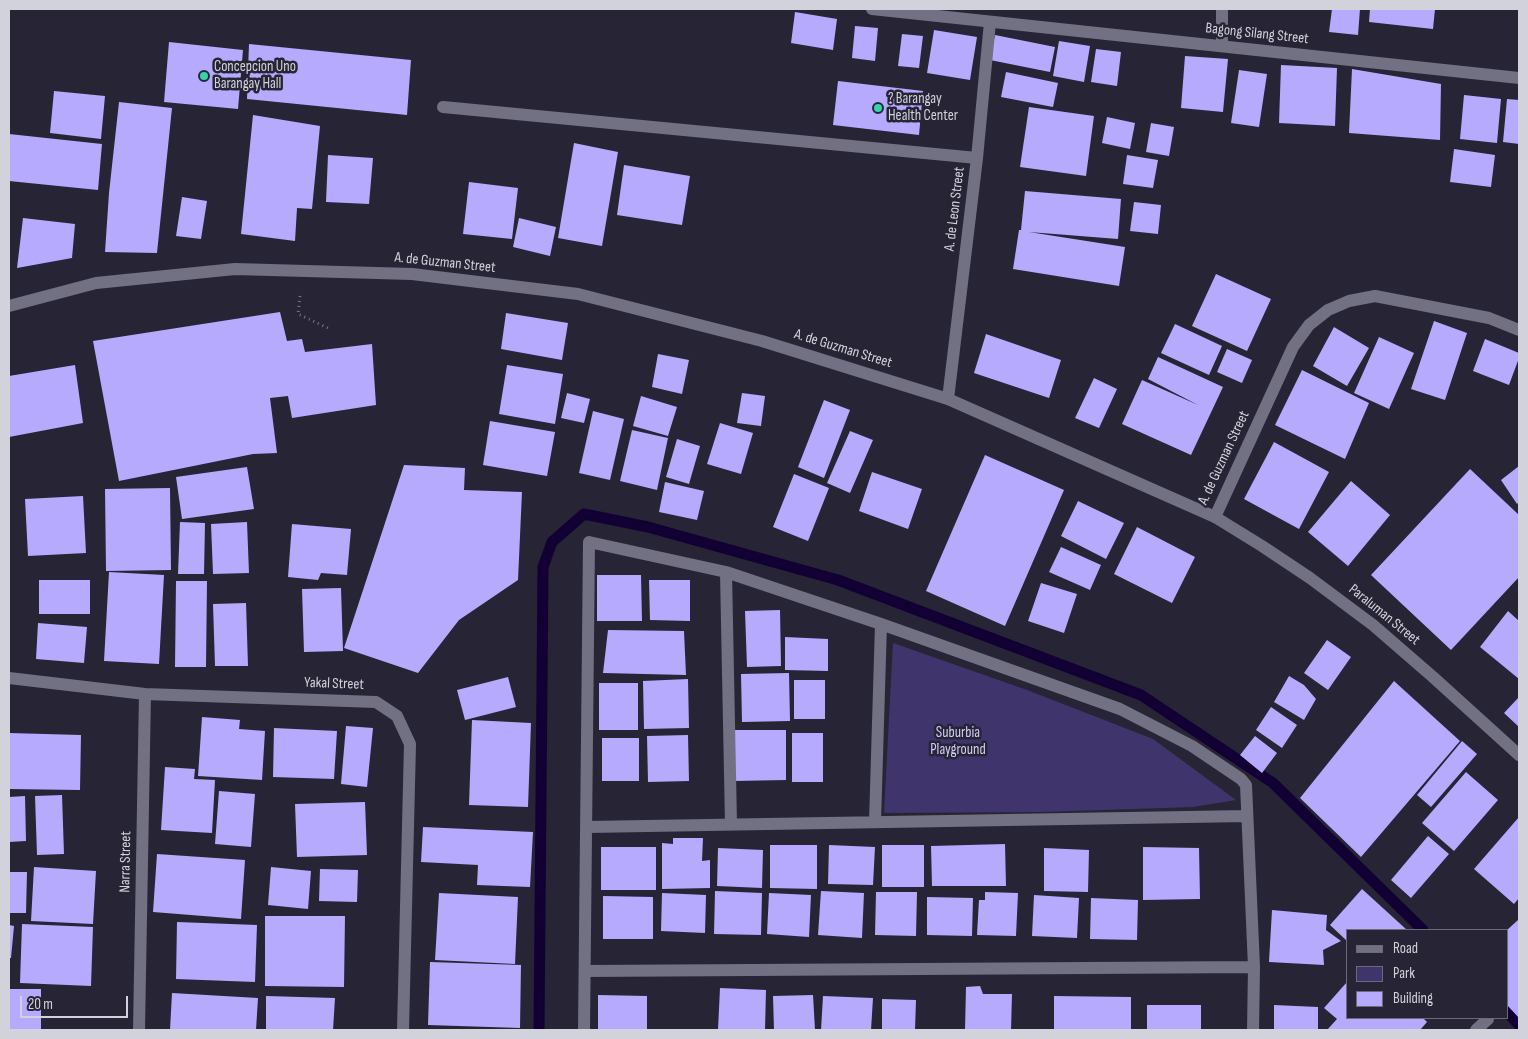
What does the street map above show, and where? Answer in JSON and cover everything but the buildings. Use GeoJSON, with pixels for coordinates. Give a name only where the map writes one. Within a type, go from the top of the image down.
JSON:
{"type":"FeatureCollection","features":[{"type":"Feature","properties":{"kind":"street","name":"Bagong Silang Street"},"geometry":{"type":"LineString","coordinates":[[872,9],[1519,78]]}},
{"type":"Feature","properties":{"kind":"street"},"geometry":{"type":"LineString","coordinates":[[1222,9],[1222,46]]}},
{"type":"Feature","properties":{"kind":"street","name":"A. de Leon Street"},"geometry":{"type":"LineString","coordinates":[[948,399],[977,158],[990,22]]}},
{"type":"Feature","properties":{"kind":"street"},"geometry":{"type":"LineString","coordinates":[[443,107],[977,158]]}},
{"type":"Feature","properties":{"kind":"street","name":"A. de Guzman Street"},"geometry":{"type":"LineString","coordinates":[[9,306],[96,283],[235,269],[412,274],[578,294],[762,341],[948,399],[1216,517],[1293,346],[1309,325],[1328,310],[1349,301],[1375,296],[1489,318],[1519,330]]}},
{"type":"Feature","properties":{"kind":"street","name":"Paraluman Street"},"geometry":{"type":"LineString","coordinates":[[1216,517],[1294,567],[1373,625],[1519,755]]}},
{"type":"Feature","properties":{"kind":"street"},"geometry":{"type":"LineString","coordinates":[[584,1030],[589,542],[726,572],[881,624],[1120,709],[1192,746],[1241,779],[1246,785],[1254,967],[1253,1030]]}},
{"type":"Feature","properties":{"kind":"street"},"geometry":{"type":"LineString","coordinates":[[726,572],[731,824]]}},
{"type":"Feature","properties":{"kind":"street"},"geometry":{"type":"LineString","coordinates":[[875,822],[881,624]]}},
{"type":"Feature","properties":{"kind":"street","name":"Yakal Street"},"geometry":{"type":"LineString","coordinates":[[9,678],[145,694],[376,702],[398,716],[410,744],[403,1030]]}},
{"type":"Feature","properties":{"kind":"street","name":"Narra Street"},"geometry":{"type":"LineString","coordinates":[[139,1030],[145,694]]}},
{"type":"Feature","properties":{"kind":"street"},"geometry":{"type":"LineString","coordinates":[[587,827],[1247,816]]}},
{"type":"Feature","properties":{"kind":"street"},"geometry":{"type":"LineString","coordinates":[[586,971],[1254,967]]}},
{"type":"Feature","properties":{"kind":"street"},"geometry":{"type":"LineString","coordinates":[[1476,1030],[1488,1019]]}},
{"type":"Feature","properties":{"kind":"path"},"geometry":{"type":"LineString","coordinates":[[300,296],[298,314],[328,328]]}},
{"type":"Feature","properties":{"kind":"green space","name":"Suburbia Playground"},"geometry":{"type":"Polygon","coordinates":[[[893,643],[1027,690],[1153,739],[1236,800],[1193,807],[1041,812],[884,813],[893,643]]]}},
{"type":"Feature","properties":{"kind":"waterway"},"geometry":{"type":"LineString","coordinates":[[539,1030],[543,567],[552,542],[584,514],[648,527],[838,580],[1141,695],[1273,783],[1422,929]]}},
{"type":"Feature","properties":{"kind":"waterway"},"geometry":{"type":"LineString","coordinates":[[1508,1013],[1519,1025]]}},
{"type":"Feature","properties":{"kind":"place","name":"Concepcion Uno Barangay Hall"},"geometry":{"type":"Point","coordinates":[204,76]}},
{"type":"Feature","properties":{"kind":"place","name":"? Barangay Health Center"},"geometry":{"type":"Point","coordinates":[878,108]}}]}
